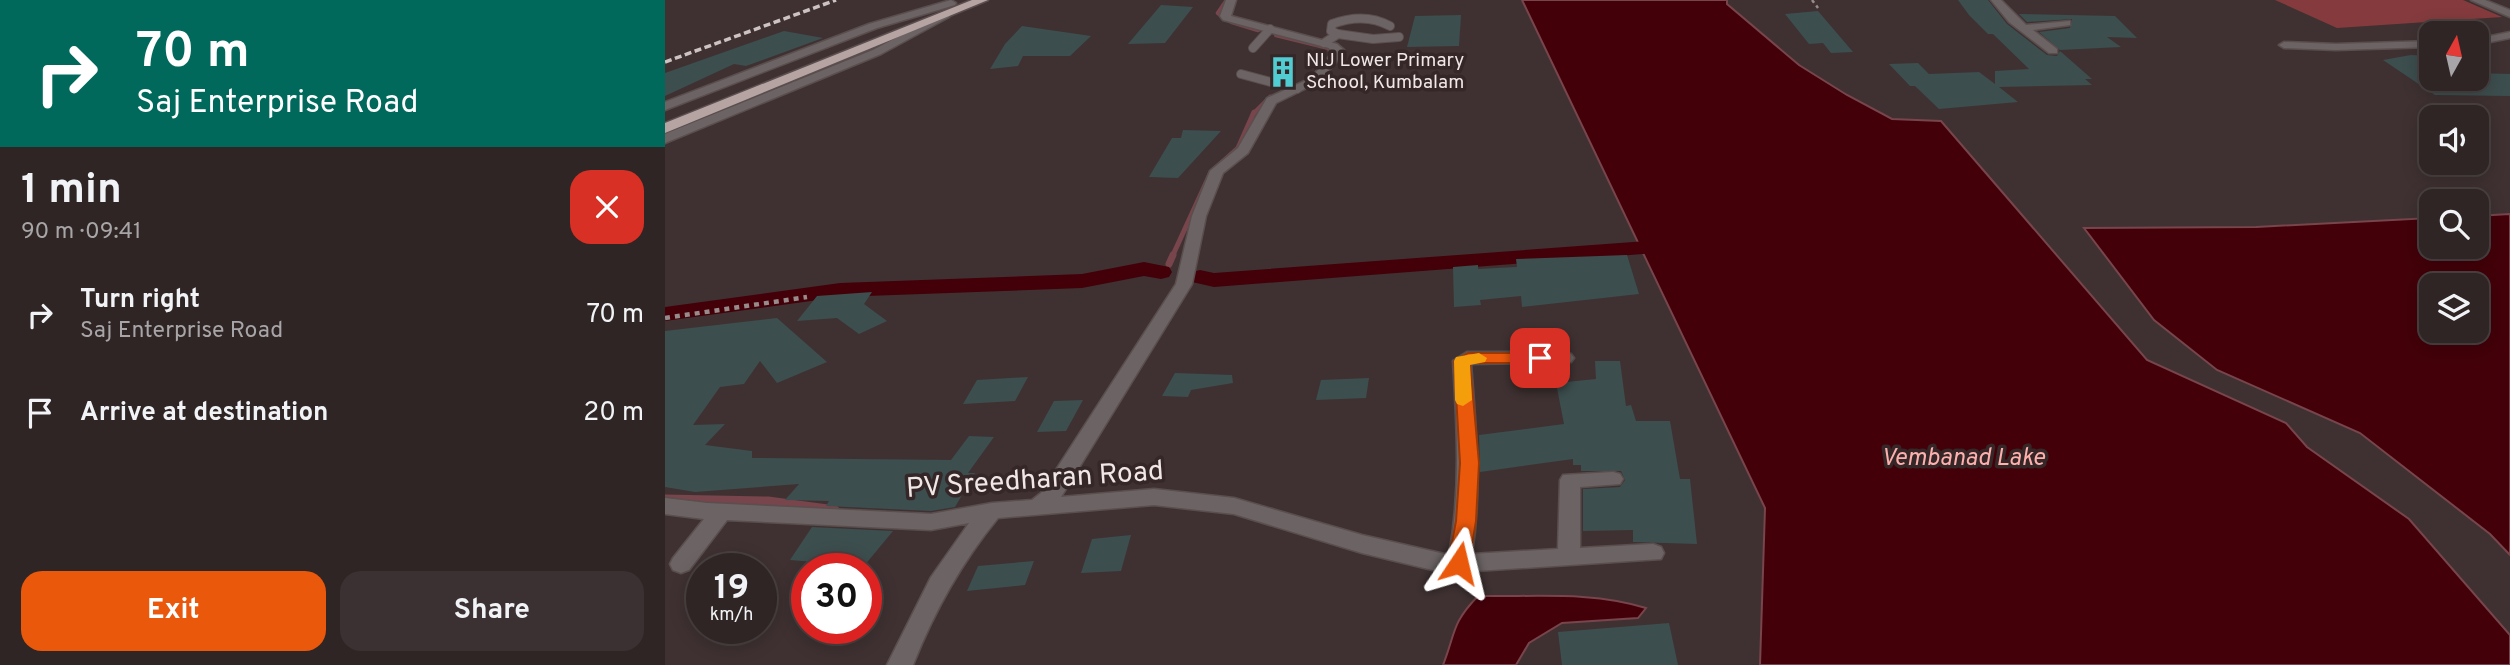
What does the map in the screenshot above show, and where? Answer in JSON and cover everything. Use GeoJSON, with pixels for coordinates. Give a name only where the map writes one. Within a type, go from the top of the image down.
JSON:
{"type":"FeatureCollection","features":[{"type":"Feature","properties":{"kind":"highway"},"geometry":{"type":"LineString","coordinates":[[665,118],[954,5],[982,0]]}},
{"type":"Feature","properties":{"kind":"highway"},"geometry":{"type":"LineString","coordinates":[[665,128],[954,5]]}},
{"type":"Feature","properties":{"kind":"street"},"geometry":{"type":"LineString","coordinates":[[1034,509],[1049,499],[1184,284],[1199,216],[1217,171],[1243,150],[1271,101],[1315,80],[1337,54],[1336,47],[1324,43],[1227,18],[1231,0]]}},
{"type":"Feature","properties":{"kind":"street"},"geometry":{"type":"LineString","coordinates":[[1996,0],[2013,20],[2053,51]]}},
{"type":"Feature","properties":{"kind":"street"},"geometry":{"type":"LineString","coordinates":[[2476,0],[2510,14]]}},
{"type":"Feature","properties":{"kind":"street"},"geometry":{"type":"LineString","coordinates":[[665,106],[873,26],[954,5]]}},
{"type":"Feature","properties":{"kind":"street"},"geometry":{"type":"LineString","coordinates":[[665,139],[877,52],[954,5]]}},
{"type":"Feature","properties":{"kind":"street"},"geometry":{"type":"LineString","coordinates":[[2024,28],[2066,23]]}},
{"type":"Feature","properties":{"kind":"street"},"geometry":{"type":"LineString","coordinates":[[2489,39],[2510,35]]}},
{"type":"Feature","properties":{"kind":"street"},"geometry":{"type":"LineString","coordinates":[[2284,45],[2336,47],[2419,44]]}},
{"type":"Feature","properties":{"kind":"street"},"geometry":{"type":"LineString","coordinates":[[1459,563],[1466,521],[1469,463],[1462,361],[1468,358],[1565,358]]}},
{"type":"Feature","properties":{"kind":"street"},"geometry":{"type":"LineString","coordinates":[[1569,556],[1570,477],[1612,479]]}},
{"type":"Feature","properties":{"kind":"street","name":"PV Sreedharan Road"},"geometry":{"type":"LineString","coordinates":[[665,506],[931,522],[992,511],[1154,497],[1234,506],[1362,544],[1445,564],[1653,553]]}},
{"type":"Feature","properties":{"kind":"street"},"geometry":{"type":"LineString","coordinates":[[681,564],[700,544],[706,529],[722,511]]}},
{"type":"Feature","properties":{"kind":"street"},"geometry":{"type":"LineString","coordinates":[[900,665],[921,615],[940,581],[964,541],[992,511]]}},
{"type":"Feature","properties":{"kind":"lane"},"geometry":{"type":"LineString","coordinates":[[1390,26],[1373,21],[1341,21],[1332,24],[1331,31],[1366,39],[1399,37]]}},
{"type":"Feature","properties":{"kind":"lane"},"geometry":{"type":"LineString","coordinates":[[1253,48],[1270,29]]}},
{"type":"Feature","properties":{"kind":"lane"},"geometry":{"type":"LineString","coordinates":[[1324,43],[1338,34]]}},
{"type":"Feature","properties":{"kind":"lane"},"geometry":{"type":"LineString","coordinates":[[1241,74],[1297,89]]}},
{"type":"Feature","properties":{"kind":"path"},"geometry":{"type":"LineString","coordinates":[[1812,0],[1818,8]]}},
{"type":"Feature","properties":{"kind":"path"},"geometry":{"type":"LineString","coordinates":[[665,318],[807,297]]}},
{"type":"Feature","properties":{"kind":"shaded area"},"geometry":{"type":"Polygon","coordinates":[[[2275,0],[2463,0],[2502,17],[2419,21],[2337,28],[2275,0]]]}},
{"type":"Feature","properties":{"kind":"water","name":"Vembanad Lake"},"geometry":{"type":"Polygon","coordinates":[[[1522,0],[1727,0],[1727,4],[1799,65],[1847,95],[1892,119],[1941,121],[2147,360],[2286,423],[2307,447],[2409,519],[2510,635],[2510,665],[1760,665],[1765,508],[1522,0]]]}},
{"type":"Feature","properties":{"kind":"water"},"geometry":{"type":"Polygon","coordinates":[[[2510,214],[2510,555],[2490,534],[2360,433],[2217,370],[2154,320],[2084,228],[2256,227],[2419,219],[2419,259],[2489,259],[2489,215],[2510,214]]]}},
{"type":"Feature","properties":{"kind":"water"},"geometry":{"type":"Polygon","coordinates":[[[1478,596],[1584,597],[1646,608],[1638,618],[1562,623],[1529,643],[1516,665],[1443,665],[1458,621],[1478,596]]]}},
{"type":"Feature","properties":{"kind":"building"},"geometry":{"type":"Polygon","coordinates":[[[1958,0],[1988,0],[2007,24],[2047,55],[2057,56],[2060,51],[2092,79],[2085,79],[2092,85],[1999,87],[2018,102],[1939,109],[1915,86],[1910,86],[1889,64],[1918,63],[1929,74],[1979,72],[1995,84],[1995,71],[2029,69],[1993,34],[1988,34],[1958,0]]]}},
{"type":"Feature","properties":{"kind":"building"},"geometry":{"type":"Polygon","coordinates":[[[1161,5],[1193,7],[1165,43],[1128,44],[1161,5]]]}},
{"type":"Feature","properties":{"kind":"building"},"geometry":{"type":"Polygon","coordinates":[[[1818,11],[1853,52],[1831,53],[1823,43],[1809,44],[1785,14],[1818,11]]]}},
{"type":"Feature","properties":{"kind":"building"},"geometry":{"type":"Polygon","coordinates":[[[2019,14],[2115,16],[2137,38],[2107,37],[2121,47],[2060,50],[2039,32],[2070,28],[2072,19],[2027,22],[2019,14]]]}},
{"type":"Feature","properties":{"kind":"building"},"geometry":{"type":"Polygon","coordinates":[[[1461,15],[1459,46],[1407,47],[1415,16],[1461,15]]]}},
{"type":"Feature","properties":{"kind":"building"},"geometry":{"type":"Polygon","coordinates":[[[1022,26],[1091,36],[1070,56],[1023,56],[1018,66],[990,69],[1005,44],[1022,26]]]}},
{"type":"Feature","properties":{"kind":"building"},"geometry":{"type":"Polygon","coordinates":[[[784,31],[823,38],[746,66],[734,64],[665,96],[665,73],[784,31]]]}},
{"type":"Feature","properties":{"kind":"building"},"geometry":{"type":"Polygon","coordinates":[[[2419,55],[2419,84],[2383,60],[2419,55]]]}},
{"type":"Feature","properties":{"kind":"building"},"geometry":{"type":"Polygon","coordinates":[[[2489,73],[2510,74],[2510,96],[2435,95],[2429,91],[2489,91],[2489,73]]]}},
{"type":"Feature","properties":{"kind":"building"},"geometry":{"type":"Polygon","coordinates":[[[1183,130],[1221,131],[1178,178],[1149,177],[1172,138],[1181,138],[1183,130]]]}},
{"type":"Feature","properties":{"kind":"building"},"geometry":{"type":"Polygon","coordinates":[[[1627,255],[1639,294],[1522,307],[1521,296],[1480,300],[1481,305],[1454,307],[1453,267],[1517,267],[1516,259],[1627,255]]]}},
{"type":"Feature","properties":{"kind":"building"},"geometry":{"type":"Polygon","coordinates":[[[872,292],[864,304],[887,321],[859,334],[837,318],[797,321],[817,296],[872,292]]]}},
{"type":"Feature","properties":{"kind":"building"},"geometry":{"type":"Polygon","coordinates":[[[777,318],[827,362],[777,383],[760,361],[744,384],[720,387],[693,425],[725,424],[705,445],[752,451],[752,458],[951,460],[969,436],[994,437],[968,473],[975,473],[955,507],[931,511],[826,506],[829,501],[785,500],[799,484],[695,492],[665,487],[665,331],[777,318]]]}},
{"type":"Feature","properties":{"kind":"building"},"geometry":{"type":"Polygon","coordinates":[[[1595,361],[1620,361],[1626,406],[1631,405],[1636,421],[1670,421],[1680,479],[1690,479],[1697,544],[1633,542],[1633,530],[1583,531],[1583,489],[1620,487],[1625,480],[1621,471],[1581,471],[1581,465],[1573,465],[1573,459],[1480,472],[1479,435],[1564,424],[1556,383],[1596,379],[1595,361]]]}},
{"type":"Feature","properties":{"kind":"building"},"geometry":{"type":"Polygon","coordinates":[[[1175,373],[1232,375],[1233,383],[1191,390],[1188,397],[1162,396],[1175,373]]]}},
{"type":"Feature","properties":{"kind":"building"},"geometry":{"type":"Polygon","coordinates":[[[1028,377],[1015,401],[963,404],[977,380],[1028,377]]]}},
{"type":"Feature","properties":{"kind":"building"},"geometry":{"type":"Polygon","coordinates":[[[1369,378],[1366,398],[1316,400],[1321,380],[1369,378]]]}},
{"type":"Feature","properties":{"kind":"building"},"geometry":{"type":"Polygon","coordinates":[[[1083,400],[1066,431],[1037,432],[1054,401],[1083,400]]]}},
{"type":"Feature","properties":{"kind":"building"},"geometry":{"type":"Polygon","coordinates":[[[812,527],[893,531],[875,553],[795,553],[812,527]]]}},
{"type":"Feature","properties":{"kind":"building"},"geometry":{"type":"Polygon","coordinates":[[[1131,535],[1121,571],[1081,573],[1092,539],[1131,535]]]}},
{"type":"Feature","properties":{"kind":"building"},"geometry":{"type":"Polygon","coordinates":[[[1034,561],[1025,585],[967,591],[978,566],[1034,561]]]}},
{"type":"Feature","properties":{"kind":"building"},"geometry":{"type":"Polygon","coordinates":[[[1669,623],[1678,665],[1562,665],[1558,632],[1669,623]]]}},
{"type":"Feature","properties":{"kind":"waterway"},"geometry":{"type":"LineString","coordinates":[[1227,0],[1218,13],[1232,22],[1258,30]]}},
{"type":"Feature","properties":{"kind":"waterway"},"geometry":{"type":"LineString","coordinates":[[1276,35],[1329,48],[1331,54]]}},
{"type":"Feature","properties":{"kind":"waterway"},"geometry":{"type":"LineString","coordinates":[[1253,114],[1270,97]]}},
{"type":"Feature","properties":{"kind":"waterway"},"geometry":{"type":"LineString","coordinates":[[1172,257],[1211,172],[1238,148],[1253,114]]}},
{"type":"Feature","properties":{"kind":"waterway"},"geometry":{"type":"LineString","coordinates":[[1200,277],[1214,280],[1674,246]]}},
{"type":"Feature","properties":{"kind":"waterway"},"geometry":{"type":"LineString","coordinates":[[1169,264],[1173,255]]}},
{"type":"Feature","properties":{"kind":"waterway"},"geometry":{"type":"LineString","coordinates":[[665,314],[840,290],[1082,281],[1144,269],[1161,272]]}},
{"type":"Feature","properties":{"kind":"waterway"},"geometry":{"type":"LineString","coordinates":[[665,499],[768,501],[835,510]]}},
{"type":"Feature","properties":{"kind":"railway"},"geometry":{"type":"LineString","coordinates":[[665,62],[836,0]]}},
{"type":"Feature","properties":{"kind":"slow traffic"},"geometry":{"type":"LineString","coordinates":[[1463,400],[1462,361],[1479,358]]}},
{"type":"Feature","properties":{"kind":"place","name":"NIJ Lower Primary School, Kumbalam"},"geometry":{"type":"Point","coordinates":[1283,72]}},
{"type":"Feature","properties":{"kind":"route"},"geometry":{"type":"LineString","coordinates":[[1459,563],[1466,521],[1469,463],[1462,361],[1468,358],[1540,358]]}}]}
